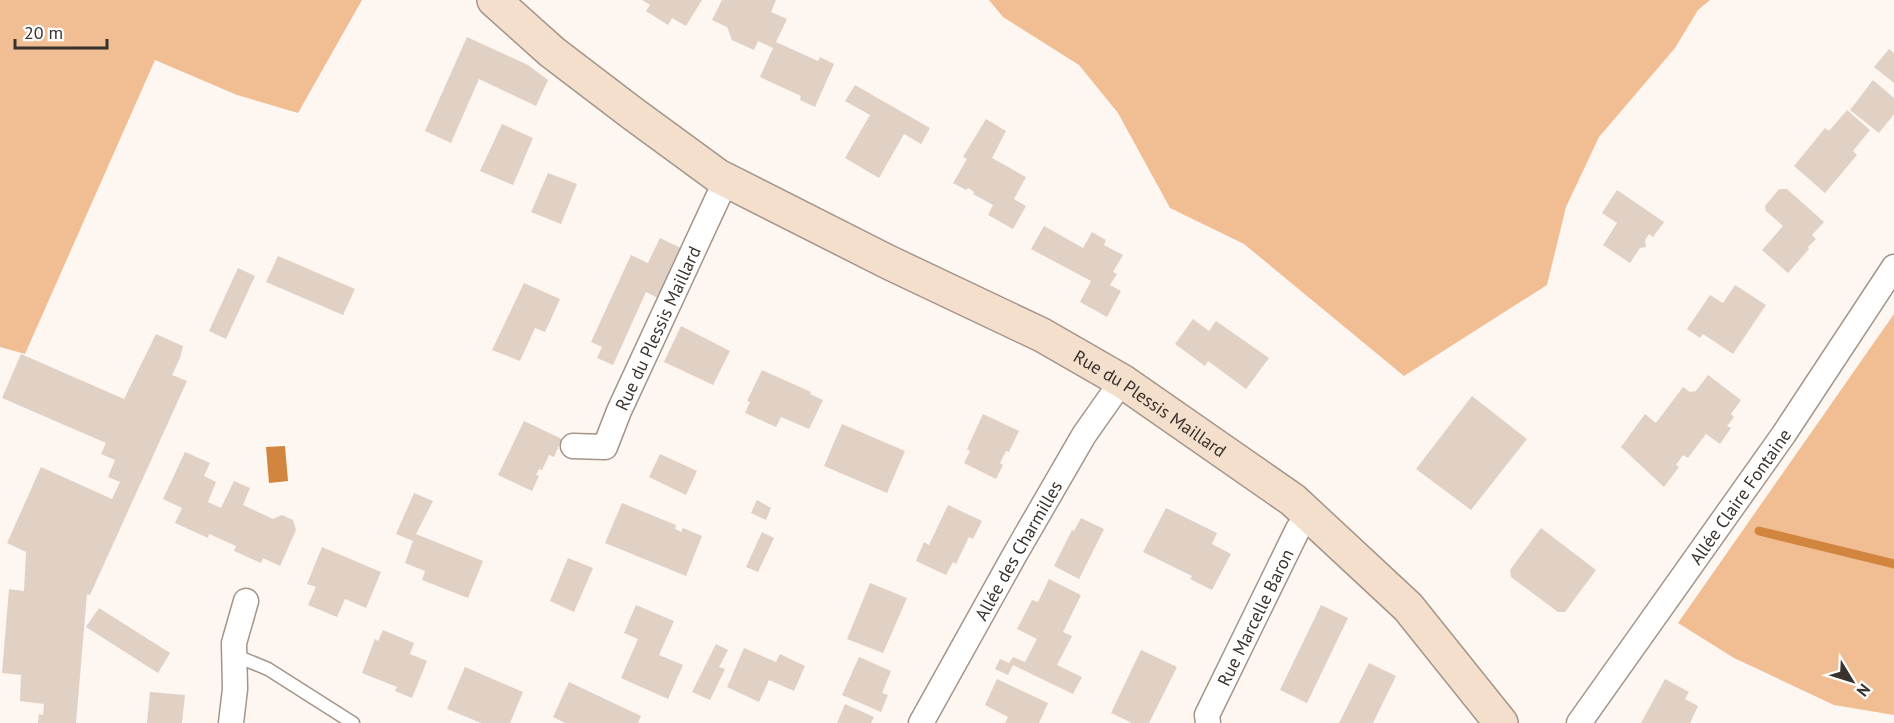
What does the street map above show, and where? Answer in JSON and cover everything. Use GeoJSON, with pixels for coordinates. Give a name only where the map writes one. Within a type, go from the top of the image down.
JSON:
{"type":"FeatureCollection","features":[{"type":"Feature","properties":{"kind":"street","name":"Rue du Plessis Maillard"},"geometry":{"type":"LineString","coordinates":[[494,0],[570,66],[726,180],[888,262],[1042,335],[1122,381],[1293,500],[1408,607],[1501,723]]}},
{"type":"Feature","properties":{"kind":"street","name":"Rue du Plessis Maillard"},"geometry":{"type":"LineString","coordinates":[[573,446],[605,447],[619,411],[726,180]]}},
{"type":"Feature","properties":{"kind":"street","name":"Allée Claire Fontaine"},"geometry":{"type":"LineString","coordinates":[[1579,723],[1784,434],[1894,267]]}},
{"type":"Feature","properties":{"kind":"street","name":"Allée des Charmilles"},"geometry":{"type":"LineString","coordinates":[[921,723],[1072,455],[1122,381]]}},
{"type":"Feature","properties":{"kind":"street","name":"Rue Marcelle Baron"},"geometry":{"type":"LineString","coordinates":[[1208,723],[1207,715],[1298,529],[1311,516]]}},
{"type":"Feature","properties":{"kind":"street"},"geometry":{"type":"LineString","coordinates":[[231,723],[235,689],[234,643],[246,601]]}},
{"type":"Feature","properties":{"kind":"lane"},"geometry":{"type":"LineString","coordinates":[[234,655],[268,669],[353,723]]}},
{"type":"Feature","properties":{"kind":"shaded area"},"geometry":{"type":"Polygon","coordinates":[[[0,0],[362,0],[298,113],[237,95],[155,60],[25,354],[0,347],[0,0]]]}},
{"type":"Feature","properties":{"kind":"shaded area"},"geometry":{"type":"Polygon","coordinates":[[[989,0],[1710,0],[1698,10],[1675,48],[1599,137],[1566,207],[1547,285],[1404,376],[1244,244],[1170,208],[1118,113],[1079,65],[1003,17],[989,0]]]}},
{"type":"Feature","properties":{"kind":"shaded area"},"geometry":{"type":"Polygon","coordinates":[[[1894,314],[1894,715],[1834,705],[1734,658],[1678,623],[1894,314]]]}},
{"type":"Feature","properties":{"kind":"shaded area"},"geometry":{"type":"Polygon","coordinates":[[[285,446],[288,481],[269,483],[266,447],[285,446]]]}},
{"type":"Feature","properties":{"kind":"building"},"geometry":{"type":"Polygon","coordinates":[[[642,0],[702,0],[686,26],[672,18],[668,25],[646,11],[650,5],[642,0]]]}},
{"type":"Feature","properties":{"kind":"building"},"geometry":{"type":"Polygon","coordinates":[[[722,0],[776,0],[771,12],[787,19],[776,42],[818,61],[820,57],[834,64],[815,107],[800,100],[801,96],[760,77],[773,48],[758,41],[754,50],[732,40],[727,27],[712,20],[722,0]]]}},
{"type":"Feature","properties":{"kind":"building"},"geometry":{"type":"Polygon","coordinates":[[[467,37],[528,65],[548,80],[536,106],[479,79],[451,143],[425,131],[467,37]]]}},
{"type":"Feature","properties":{"kind":"building"},"geometry":{"type":"Polygon","coordinates":[[[1889,49],[1894,53],[1894,83],[1874,67],[1889,49]]]}},
{"type":"Feature","properties":{"kind":"building"},"geometry":{"type":"Polygon","coordinates":[[[1873,80],[1894,98],[1894,114],[1879,133],[1850,110],[1873,80]]]}},
{"type":"Feature","properties":{"kind":"building"},"geometry":{"type":"Polygon","coordinates":[[[855,85],[930,128],[921,144],[904,134],[879,178],[845,158],[870,115],[845,101],[855,85]]]}},
{"type":"Feature","properties":{"kind":"building"},"geometry":{"type":"Polygon","coordinates":[[[1847,110],[1870,130],[1853,151],[1857,155],[1825,193],[1794,166],[1825,128],[1829,131],[1847,110]]]}},
{"type":"Feature","properties":{"kind":"building"},"geometry":{"type":"Polygon","coordinates":[[[986,119],[1006,131],[992,158],[1026,177],[1014,199],[1026,206],[1013,229],[988,215],[993,205],[973,194],[974,192],[968,188],[966,190],[953,183],[967,159],[963,157],[986,119]]]}},
{"type":"Feature","properties":{"kind":"building"},"geometry":{"type":"Polygon","coordinates":[[[502,124],[533,138],[513,185],[480,171],[502,124]]]}},
{"type":"Feature","properties":{"kind":"building"},"geometry":{"type":"Polygon","coordinates":[[[548,173],[577,184],[561,224],[531,212],[548,173]]]}},
{"type":"Feature","properties":{"kind":"building"},"geometry":{"type":"Polygon","coordinates":[[[1779,189],[1787,189],[1824,222],[1812,235],[1816,239],[1808,247],[1809,249],[1788,273],[1762,250],[1783,226],[1766,211],[1765,206],[1779,189]]]}},
{"type":"Feature","properties":{"kind":"building"},"geometry":{"type":"Polygon","coordinates":[[[1617,190],[1664,222],[1653,237],[1649,234],[1645,240],[1646,247],[1640,248],[1630,263],[1603,245],[1617,223],[1602,213],[1617,190]]]}},
{"type":"Feature","properties":{"kind":"building"},"geometry":{"type":"Polygon","coordinates":[[[1044,226],[1083,248],[1092,232],[1106,240],[1104,245],[1123,255],[1113,272],[1117,274],[1110,285],[1121,291],[1107,317],[1080,302],[1091,281],[1031,249],[1044,226]]]}},
{"type":"Feature","properties":{"kind":"building"},"geometry":{"type":"Polygon","coordinates":[[[660,238],[685,250],[662,300],[646,292],[613,365],[597,358],[602,347],[591,342],[631,255],[648,263],[660,238]]]}},
{"type":"Feature","properties":{"kind":"building"},"geometry":{"type":"Polygon","coordinates":[[[278,256],[355,289],[343,315],[266,282],[278,256]]]}},
{"type":"Feature","properties":{"kind":"building"},"geometry":{"type":"Polygon","coordinates":[[[238,268],[255,276],[226,339],[209,331],[238,268]]]}},
{"type":"Feature","properties":{"kind":"building"},"geometry":{"type":"Polygon","coordinates":[[[524,283],[560,299],[545,332],[535,328],[520,361],[492,350],[524,283]]]}},
{"type":"Feature","properties":{"kind":"building"},"geometry":{"type":"Polygon","coordinates":[[[1735,285],[1766,305],[1733,354],[1703,334],[1700,338],[1687,329],[1710,295],[1723,303],[1735,285]]]}},
{"type":"Feature","properties":{"kind":"building"},"geometry":{"type":"Polygon","coordinates":[[[1193,319],[1209,331],[1216,321],[1269,358],[1246,389],[1208,361],[1205,366],[1175,344],[1193,319]]]}},
{"type":"Feature","properties":{"kind":"building"},"geometry":{"type":"Polygon","coordinates":[[[681,326],[730,351],[713,385],[664,362],[681,326]]]}},
{"type":"Feature","properties":{"kind":"building"},"geometry":{"type":"Polygon","coordinates":[[[156,334],[183,346],[172,375],[187,381],[90,595],[87,594],[76,723],[38,723],[39,714],[43,715],[44,704],[20,701],[21,675],[2,673],[9,589],[24,591],[26,552],[7,543],[41,467],[112,499],[120,482],[108,477],[115,460],[101,454],[106,443],[2,398],[21,354],[124,399],[156,334]]]}},
{"type":"Feature","properties":{"kind":"building"},"geometry":{"type":"Polygon","coordinates":[[[762,370],[811,392],[810,394],[823,400],[809,429],[781,417],[776,427],[745,413],[750,402],[747,401],[762,370]]]}},
{"type":"Feature","properties":{"kind":"building"},"geometry":{"type":"Polygon","coordinates":[[[1708,375],[1741,400],[1731,414],[1734,417],[1727,426],[1731,428],[1720,444],[1706,434],[1688,458],[1683,455],[1676,465],[1679,467],[1664,487],[1621,447],[1645,414],[1656,423],[1683,387],[1690,392],[1696,391],[1708,375]]]}},
{"type":"Feature","properties":{"kind":"building"},"geometry":{"type":"Polygon","coordinates":[[[1472,396],[1527,439],[1471,510],[1416,469],[1472,396]]]}},
{"type":"Feature","properties":{"kind":"building"},"geometry":{"type":"Polygon","coordinates":[[[983,414],[1019,431],[1009,452],[1006,451],[1000,463],[1003,465],[996,479],[964,463],[970,451],[967,449],[983,414]]]}},
{"type":"Feature","properties":{"kind":"building"},"geometry":{"type":"Polygon","coordinates":[[[524,421],[562,439],[554,457],[549,455],[542,470],[539,469],[536,475],[539,476],[532,491],[498,475],[524,421]]]}},
{"type":"Feature","properties":{"kind":"building"},"geometry":{"type":"Polygon","coordinates":[[[842,424],[905,451],[887,493],[824,466],[842,424]]]}},
{"type":"Feature","properties":{"kind":"building"},"geometry":{"type":"Polygon","coordinates":[[[185,452],[210,463],[204,476],[216,482],[208,502],[221,508],[234,481],[250,488],[243,505],[273,519],[282,515],[293,520],[296,530],[280,566],[263,558],[261,563],[234,551],[236,546],[209,534],[208,538],[175,523],[182,508],[163,499],[185,452]]]}},
{"type":"Feature","properties":{"kind":"building"},"geometry":{"type":"Polygon","coordinates":[[[660,454],[697,471],[686,495],[649,477],[660,454]]]}},
{"type":"Feature","properties":{"kind":"building"},"geometry":{"type":"Polygon","coordinates":[[[414,493],[433,501],[416,534],[483,561],[468,598],[422,580],[425,571],[405,563],[413,541],[396,534],[414,493]]]}},
{"type":"Feature","properties":{"kind":"building"},"geometry":{"type":"Polygon","coordinates":[[[757,500],[771,508],[766,520],[751,513],[757,500]]]}},
{"type":"Feature","properties":{"kind":"building"},"geometry":{"type":"Polygon","coordinates":[[[622,503],[676,525],[675,529],[681,532],[683,528],[702,536],[686,576],[605,543],[622,503]]]}},
{"type":"Feature","properties":{"kind":"building"},"geometry":{"type":"Polygon","coordinates":[[[948,505],[982,521],[973,539],[969,537],[956,564],[953,562],[946,575],[916,561],[924,542],[929,545],[948,505]]]}},
{"type":"Feature","properties":{"kind":"building"},"geometry":{"type":"Polygon","coordinates":[[[1166,508],[1217,533],[1212,544],[1231,554],[1212,590],[1190,579],[1192,576],[1143,552],[1166,508]]]}},
{"type":"Feature","properties":{"kind":"building"},"geometry":{"type":"Polygon","coordinates":[[[1081,518],[1104,529],[1079,579],[1054,566],[1072,530],[1074,531],[1081,518]]]}},
{"type":"Feature","properties":{"kind":"building"},"geometry":{"type":"Polygon","coordinates":[[[1541,528],[1596,570],[1565,612],[1558,612],[1511,577],[1510,570],[1541,528]]]}},
{"type":"Feature","properties":{"kind":"building"},"geometry":{"type":"Polygon","coordinates":[[[762,532],[774,538],[758,572],[746,567],[762,532]]]}},
{"type":"Feature","properties":{"kind":"building"},"geometry":{"type":"Polygon","coordinates":[[[322,547],[381,572],[366,608],[345,599],[337,617],[308,605],[316,587],[307,584],[322,547]]]}},
{"type":"Feature","properties":{"kind":"building"},"geometry":{"type":"Polygon","coordinates":[[[568,558],[593,568],[574,612],[550,601],[568,558]]]}},
{"type":"Feature","properties":{"kind":"building"},"geometry":{"type":"Polygon","coordinates":[[[1049,579],[1081,595],[1063,632],[1072,636],[1057,665],[1082,677],[1073,694],[1013,665],[1008,675],[995,669],[1000,659],[1009,663],[1013,657],[1025,662],[1037,639],[1017,629],[1032,600],[1038,602],[1049,579]]]}},
{"type":"Feature","properties":{"kind":"building"},"geometry":{"type":"Polygon","coordinates":[[[870,583],[907,598],[883,653],[847,639],[870,583]]]}},
{"type":"Feature","properties":{"kind":"building"},"geometry":{"type":"Polygon","coordinates":[[[636,605],[674,621],[659,655],[683,665],[668,699],[621,678],[638,639],[624,633],[636,605]]]}},
{"type":"Feature","properties":{"kind":"building"},"geometry":{"type":"Polygon","coordinates":[[[1321,605],[1348,618],[1307,703],[1280,690],[1321,605]]]}},
{"type":"Feature","properties":{"kind":"building"},"geometry":{"type":"Polygon","coordinates":[[[99,608],[170,653],[158,673],[86,627],[99,608]]]}},
{"type":"Feature","properties":{"kind":"building"},"geometry":{"type":"Polygon","coordinates":[[[383,630],[414,643],[410,654],[427,661],[412,698],[395,691],[397,687],[362,673],[375,639],[378,641],[383,630]]]}},
{"type":"Feature","properties":{"kind":"building"},"geometry":{"type":"Polygon","coordinates":[[[716,644],[728,650],[719,667],[725,669],[710,700],[692,692],[716,644]]]}},
{"type":"Feature","properties":{"kind":"building"},"geometry":{"type":"Polygon","coordinates":[[[744,648],[776,662],[780,654],[805,666],[794,691],[769,680],[759,702],[727,687],[744,648]]]}},
{"type":"Feature","properties":{"kind":"building"},"geometry":{"type":"Polygon","coordinates":[[[1141,650],[1177,667],[1149,723],[1132,723],[1111,713],[1141,650]]]}},
{"type":"Feature","properties":{"kind":"building"},"geometry":{"type":"Polygon","coordinates":[[[859,657],[891,671],[882,693],[888,695],[881,712],[842,695],[859,657]]]}},
{"type":"Feature","properties":{"kind":"building"},"geometry":{"type":"Polygon","coordinates":[[[1369,663],[1396,676],[1373,723],[1339,723],[1369,663]]]}},
{"type":"Feature","properties":{"kind":"building"},"geometry":{"type":"Polygon","coordinates":[[[465,667],[523,692],[510,723],[481,723],[447,709],[465,667]]]}},
{"type":"Feature","properties":{"kind":"building"},"geometry":{"type":"Polygon","coordinates":[[[997,679],[1048,703],[1039,723],[1005,723],[1008,717],[985,705],[997,679]]]}},
{"type":"Feature","properties":{"kind":"building"},"geometry":{"type":"Polygon","coordinates":[[[1665,679],[1689,692],[1685,699],[1698,706],[1690,723],[1641,723],[1665,679]]]}},
{"type":"Feature","properties":{"kind":"building"},"geometry":{"type":"Polygon","coordinates":[[[569,682],[641,716],[638,723],[565,723],[553,717],[569,682]]]}},
{"type":"Feature","properties":{"kind":"building"},"geometry":{"type":"Polygon","coordinates":[[[150,692],[185,695],[182,723],[147,723],[150,692]]]}},
{"type":"Feature","properties":{"kind":"building"},"geometry":{"type":"Polygon","coordinates":[[[845,704],[874,717],[871,723],[837,723],[845,704]]]}},
{"type":"Feature","properties":{"kind":"waterway"},"geometry":{"type":"LineString","coordinates":[[1759,531],[1894,564]]}}]}
